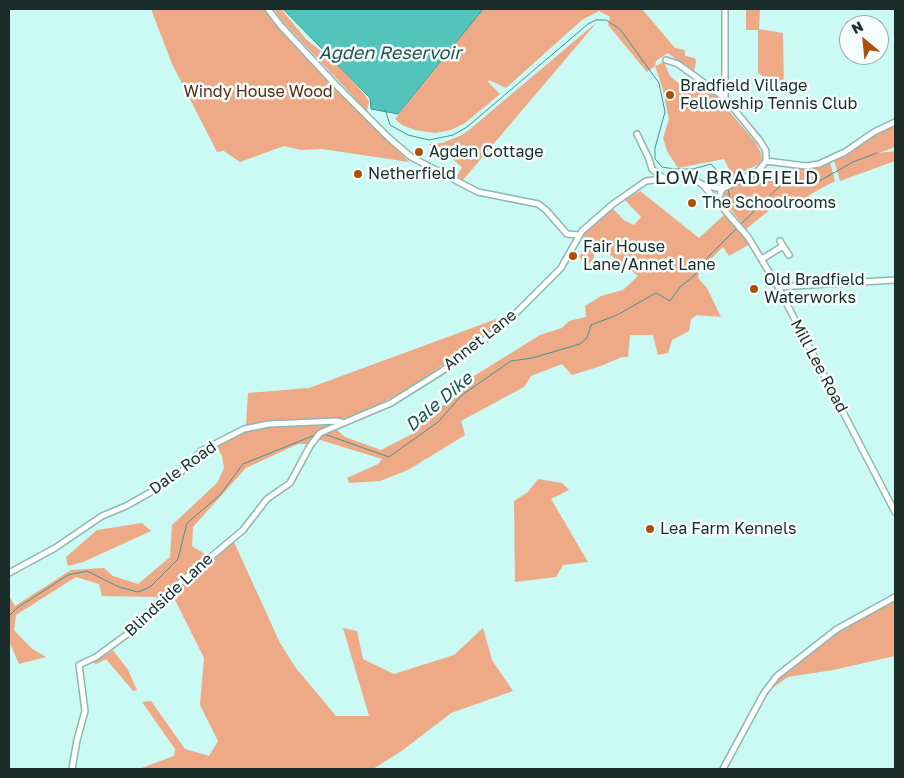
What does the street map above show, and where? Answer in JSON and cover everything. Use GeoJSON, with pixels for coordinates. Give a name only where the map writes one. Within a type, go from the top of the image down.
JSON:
{"type":"FeatureCollection","features":[{"type":"Feature","properties":{"kind":"street"},"geometry":{"type":"LineString","coordinates":[[268,9],[281,26],[334,83],[410,157],[478,192],[538,204],[546,210],[567,234],[572,247]]}},
{"type":"Feature","properties":{"kind":"street"},"geometry":{"type":"LineString","coordinates":[[725,9],[725,98]]}},
{"type":"Feature","properties":{"kind":"street"},"geometry":{"type":"LineString","coordinates":[[646,181],[683,177],[703,185],[723,188],[759,170],[766,161],[766,151],[725,98],[678,64],[666,60]]}},
{"type":"Feature","properties":{"kind":"street"},"geometry":{"type":"LineString","coordinates":[[766,161],[806,166],[819,164],[845,152],[874,132],[895,122]]}},
{"type":"Feature","properties":{"kind":"street"},"geometry":{"type":"LineString","coordinates":[[637,134],[652,169],[663,178]]}},
{"type":"Feature","properties":{"kind":"street"},"geometry":{"type":"LineString","coordinates":[[646,181],[652,169]]}},
{"type":"Feature","properties":{"kind":"street","name":"Annet Lane"},"geometry":{"type":"LineString","coordinates":[[344,423],[397,400],[442,371],[502,327],[562,268],[579,235],[613,204],[646,181]]}},
{"type":"Feature","properties":{"kind":"street","name":"Mill Lee Road"},"geometry":{"type":"LineString","coordinates":[[703,185],[734,219],[762,259],[895,512]]}},
{"type":"Feature","properties":{"kind":"street"},"geometry":{"type":"LineString","coordinates":[[718,200],[723,188]]}},
{"type":"Feature","properties":{"kind":"street"},"geometry":{"type":"LineString","coordinates":[[567,234],[579,235]]}},
{"type":"Feature","properties":{"kind":"street"},"geometry":{"type":"LineString","coordinates":[[762,259],[782,244],[789,255]]}},
{"type":"Feature","properties":{"kind":"street"},"geometry":{"type":"LineString","coordinates":[[778,287],[895,280]]}},
{"type":"Feature","properties":{"kind":"street","name":"Dale Road"},"geometry":{"type":"LineString","coordinates":[[9,573],[55,548],[102,516],[126,506],[158,488],[181,472],[201,451],[244,429],[269,424],[338,421],[344,423]]}},
{"type":"Feature","properties":{"kind":"street","name":"Blindside Lane"},"geometry":{"type":"LineString","coordinates":[[72,769],[85,711],[79,665],[96,657],[130,632],[163,597],[243,530],[267,499],[290,483],[315,438],[320,433],[344,423]]}},
{"type":"Feature","properties":{"kind":"street"},"geometry":{"type":"LineString","coordinates":[[723,769],[764,693],[777,676],[837,629],[895,597]]}},
{"type":"Feature","properties":{"kind":"green space","name":"Windy House Wood"},"geometry":{"type":"Polygon","coordinates":[[[151,9],[264,9],[278,28],[409,162],[322,149],[301,150],[284,146],[240,162],[224,151],[217,152],[172,64],[151,9]]]}},
{"type":"Feature","properties":{"kind":"green space","name":"Windy House Wood"},"geometry":{"type":"Polygon","coordinates":[[[274,9],[281,9],[306,39],[339,66],[365,95],[369,102],[367,111],[283,22],[274,9]]]}},
{"type":"Feature","properties":{"kind":"green space"},"geometry":{"type":"Polygon","coordinates":[[[483,9],[642,9],[675,48],[685,50],[685,56],[695,58],[694,73],[668,53],[656,61],[655,66],[647,72],[608,25],[610,17],[599,11],[582,20],[506,88],[489,80],[488,82],[500,94],[465,123],[451,130],[435,133],[415,130],[402,125],[395,119],[483,9]]]}},
{"type":"Feature","properties":{"kind":"green space"},"geometry":{"type":"Polygon","coordinates":[[[746,9],[760,9],[759,29],[783,33],[784,90],[758,73],[758,30],[746,30],[746,9]]]}},
{"type":"Feature","properties":{"kind":"green space"},"geometry":{"type":"Polygon","coordinates":[[[597,22],[463,180],[457,176],[462,167],[441,149],[432,148],[429,144],[442,143],[460,136],[469,130],[597,22]]]}},
{"type":"Feature","properties":{"kind":"green space"},"geometry":{"type":"Polygon","coordinates":[[[664,62],[670,76],[690,93],[701,82],[706,84],[756,143],[762,159],[759,164],[733,177],[724,159],[678,168],[667,151],[663,138],[669,119],[662,86],[655,66],[664,62]]]}},
{"type":"Feature","properties":{"kind":"green space"},"geometry":{"type":"Polygon","coordinates":[[[895,122],[895,147],[879,153],[895,151],[895,161],[840,181],[834,160],[895,122]]]}},
{"type":"Feature","properties":{"kind":"green space"},"geometry":{"type":"Polygon","coordinates":[[[830,162],[835,181],[809,195],[812,204],[805,205],[804,201],[786,197],[746,229],[722,198],[727,188],[767,168],[773,180],[791,168],[817,166],[830,162]]]}},
{"type":"Feature","properties":{"kind":"green space"},"geometry":{"type":"Polygon","coordinates":[[[640,191],[699,238],[725,214],[750,244],[729,256],[723,247],[699,271],[698,278],[707,288],[721,317],[697,315],[691,319],[689,331],[672,340],[668,353],[658,355],[653,335],[630,335],[628,357],[622,357],[572,375],[562,364],[531,376],[524,387],[461,421],[465,435],[408,470],[380,481],[349,483],[347,478],[378,464],[382,459],[317,439],[321,434],[336,429],[345,437],[381,450],[412,434],[474,376],[540,335],[562,328],[569,321],[586,317],[585,306],[601,296],[623,290],[638,276],[597,245],[593,260],[586,266],[579,256],[587,250],[587,244],[591,241],[586,243],[583,238],[584,233],[613,209],[625,221],[634,225],[641,217],[625,200],[640,191]]]}},
{"type":"Feature","properties":{"kind":"green space"},"geometry":{"type":"Polygon","coordinates":[[[510,314],[495,328],[413,386],[354,418],[270,421],[246,425],[248,393],[309,388],[510,314]]]}},
{"type":"Feature","properties":{"kind":"green space"},"geometry":{"type":"Polygon","coordinates":[[[332,425],[318,432],[309,444],[298,444],[246,468],[193,527],[192,546],[208,556],[159,597],[102,596],[99,584],[76,577],[16,615],[14,630],[31,648],[46,657],[19,664],[9,641],[9,596],[15,606],[71,570],[104,568],[113,576],[138,584],[170,557],[172,525],[217,483],[224,468],[222,456],[216,445],[244,432],[270,427],[332,425]]]}},
{"type":"Feature","properties":{"kind":"green space"},"geometry":{"type":"Polygon","coordinates":[[[538,479],[562,483],[569,490],[551,499],[588,562],[563,565],[556,577],[515,582],[514,501],[528,492],[538,479]]]}},
{"type":"Feature","properties":{"kind":"green space"},"geometry":{"type":"Polygon","coordinates":[[[142,523],[151,531],[83,562],[68,566],[66,557],[97,530],[142,523]]]}},
{"type":"Feature","properties":{"kind":"green space"},"geometry":{"type":"Polygon","coordinates":[[[234,542],[280,643],[295,667],[336,716],[369,716],[343,628],[357,631],[363,659],[394,674],[454,655],[483,628],[492,660],[513,691],[451,713],[403,750],[373,769],[139,769],[174,756],[175,749],[142,702],[151,701],[185,749],[209,756],[218,741],[200,705],[204,658],[171,592],[228,543],[234,542]]]}},
{"type":"Feature","properties":{"kind":"green space"},"geometry":{"type":"Polygon","coordinates":[[[895,601],[895,656],[833,670],[788,677],[768,691],[778,680],[839,631],[895,601]]]}},
{"type":"Feature","properties":{"kind":"green space"},"geometry":{"type":"Polygon","coordinates":[[[113,650],[128,670],[137,690],[133,691],[106,659],[96,664],[92,662],[113,650]]]}},
{"type":"Feature","properties":{"kind":"water","name":"Agden Reservoir"},"geometry":{"type":"Polygon","coordinates":[[[283,9],[483,9],[398,114],[371,109],[370,98],[283,9]]]}},
{"type":"Feature","properties":{"kind":"waterway"},"geometry":{"type":"LineString","coordinates":[[385,109],[390,125],[408,135],[429,140],[453,135],[467,127],[588,24],[596,20],[606,20],[620,29],[659,83],[665,112],[655,148],[655,159],[662,167],[674,169],[693,169],[711,164],[726,180],[727,185]]}},
{"type":"Feature","properties":{"kind":"waterway","name":"Dale Dike"},"geometry":{"type":"LineString","coordinates":[[740,225],[782,184],[816,183],[853,162],[877,153]]}},
{"type":"Feature","properties":{"kind":"waterway"},"geometry":{"type":"LineString","coordinates":[[728,189],[730,198],[738,207],[754,209]]}},
{"type":"Feature","properties":{"kind":"waterway","name":"Dale Dike"},"geometry":{"type":"LineString","coordinates":[[321,435],[327,435],[389,457],[438,422],[462,395],[511,361],[532,358],[580,344],[587,338],[591,325],[617,315],[656,293],[670,301],[680,287],[695,275],[708,257],[737,228]]}},
{"type":"Feature","properties":{"kind":"waterway","name":"Dale Dike"},"geometry":{"type":"LineString","coordinates":[[9,616],[17,608],[68,575],[87,571],[119,587],[138,592],[150,587],[178,559],[187,523],[220,495],[243,464],[315,435]]}},
{"type":"Feature","properties":{"kind":"place","name":"Bradfield Village Fellowship Tennis Club"},"geometry":{"type":"Point","coordinates":[670,95]}},
{"type":"Feature","properties":{"kind":"place","name":"Agden Cottage"},"geometry":{"type":"Point","coordinates":[419,152]}},
{"type":"Feature","properties":{"kind":"place","name":"Netherfield"},"geometry":{"type":"Point","coordinates":[358,174]}},
{"type":"Feature","properties":{"kind":"place","name":"The Schoolrooms"},"geometry":{"type":"Point","coordinates":[692,203]}},
{"type":"Feature","properties":{"kind":"place","name":"Fair House Lane/Annet Lane"},"geometry":{"type":"Point","coordinates":[573,256]}},
{"type":"Feature","properties":{"kind":"place","name":"Old Bradfield Waterworks"},"geometry":{"type":"Point","coordinates":[754,289]}},
{"type":"Feature","properties":{"kind":"place","name":"Lea Farm Kennels"},"geometry":{"type":"Point","coordinates":[650,529]}},
{"type":"Feature","properties":{"kind":"district","name":"LOW BRADFIELD"},"geometry":{"type":"Point","coordinates":[737,178]}}]}
